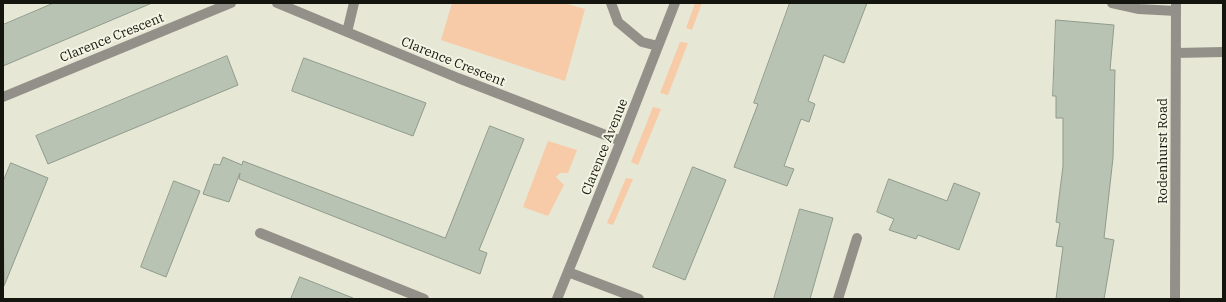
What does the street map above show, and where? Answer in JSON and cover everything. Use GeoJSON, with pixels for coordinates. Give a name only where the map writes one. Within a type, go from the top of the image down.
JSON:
{"type":"FeatureCollection","features":[{"type":"Feature","properties":{"kind":"street","name":"Clarence Crescent"},"geometry":{"type":"LineString","coordinates":[[3,97],[231,3]]}},
{"type":"Feature","properties":{"kind":"street","name":"Clarence Crescent"},"geometry":{"type":"LineString","coordinates":[[277,3],[458,78],[621,142]]}},
{"type":"Feature","properties":{"kind":"street"},"geometry":{"type":"LineString","coordinates":[[347,32],[354,3]]}},
{"type":"Feature","properties":{"kind":"street"},"geometry":{"type":"LineString","coordinates":[[611,3],[618,22],[642,42],[658,46]]}},
{"type":"Feature","properties":{"kind":"street","name":"Clarence Avenue"},"geometry":{"type":"LineString","coordinates":[[557,299],[621,142],[675,3]]}},
{"type":"Feature","properties":{"kind":"street"},"geometry":{"type":"LineString","coordinates":[[1112,3],[1123,5],[1176,7]]}},
{"type":"Feature","properties":{"kind":"street","name":"Rodenhurst Road"},"geometry":{"type":"LineString","coordinates":[[1175,299],[1176,7]]}},
{"type":"Feature","properties":{"kind":"street"},"geometry":{"type":"LineString","coordinates":[[1176,53],[1223,52]]}},
{"type":"Feature","properties":{"kind":"street"},"geometry":{"type":"LineString","coordinates":[[260,233],[424,299]]}},
{"type":"Feature","properties":{"kind":"street"},"geometry":{"type":"LineString","coordinates":[[838,299],[857,238]]}},
{"type":"Feature","properties":{"kind":"street"},"geometry":{"type":"LineString","coordinates":[[568,272],[639,299]]}},
{"type":"Feature","properties":{"kind":"shaded area"},"geometry":{"type":"Polygon","coordinates":[[[452,3],[564,3],[585,9],[565,81],[441,40],[452,3]]]}},
{"type":"Feature","properties":{"kind":"shaded area"},"geometry":{"type":"Polygon","coordinates":[[[695,3],[702,3],[692,30],[686,28],[695,3]]]}},
{"type":"Feature","properties":{"kind":"shaded area"},"geometry":{"type":"Polygon","coordinates":[[[680,42],[688,43],[668,95],[660,93],[680,42]]]}},
{"type":"Feature","properties":{"kind":"shaded area"},"geometry":{"type":"Polygon","coordinates":[[[653,107],[661,109],[638,165],[631,162],[653,107]]]}},
{"type":"Feature","properties":{"kind":"shaded area"},"geometry":{"type":"Polygon","coordinates":[[[548,141],[577,150],[568,173],[560,173],[556,177],[564,185],[548,216],[523,207],[548,141]]]}},
{"type":"Feature","properties":{"kind":"shaded area"},"geometry":{"type":"Polygon","coordinates":[[[626,178],[633,179],[613,225],[607,223],[626,178]]]}},
{"type":"Feature","properties":{"kind":"building"},"geometry":{"type":"Polygon","coordinates":[[[54,3],[152,3],[3,66],[3,25],[54,3]]]}},
{"type":"Feature","properties":{"kind":"building"},"geometry":{"type":"Polygon","coordinates":[[[790,3],[867,3],[844,63],[824,55],[808,101],[815,104],[809,122],[801,119],[784,166],[794,169],[787,186],[734,167],[758,104],[754,103],[790,3]]]}},
{"type":"Feature","properties":{"kind":"building"},"geometry":{"type":"Polygon","coordinates":[[[1056,20],[1114,25],[1110,70],[1115,70],[1113,158],[1104,238],[1114,240],[1104,299],[1056,299],[1063,247],[1056,246],[1060,223],[1056,222],[1063,166],[1063,118],[1056,118],[1056,96],[1053,96],[1056,20]]]}},
{"type":"Feature","properties":{"kind":"building"},"geometry":{"type":"Polygon","coordinates":[[[227,56],[238,85],[48,164],[36,136],[227,56]]]}},
{"type":"Feature","properties":{"kind":"building"},"geometry":{"type":"Polygon","coordinates":[[[304,58],[426,103],[413,136],[292,91],[304,58]]]}},
{"type":"Feature","properties":{"kind":"building"},"geometry":{"type":"Polygon","coordinates":[[[490,126],[524,139],[479,250],[487,253],[480,274],[239,179],[240,173],[229,202],[203,194],[214,164],[220,165],[223,157],[242,165],[243,161],[445,238],[490,126]]]}},
{"type":"Feature","properties":{"kind":"building"},"geometry":{"type":"Polygon","coordinates":[[[11,163],[48,178],[4,286],[3,182],[11,163]]]}},
{"type":"Feature","properties":{"kind":"building"},"geometry":{"type":"Polygon","coordinates":[[[693,167],[726,180],[685,280],[653,267],[693,167]]]}},
{"type":"Feature","properties":{"kind":"building"},"geometry":{"type":"Polygon","coordinates":[[[889,179],[947,201],[954,183],[980,193],[959,250],[918,235],[916,239],[889,230],[894,219],[877,212],[889,179]]]}},
{"type":"Feature","properties":{"kind":"building"},"geometry":{"type":"Polygon","coordinates":[[[174,181],[200,191],[166,277],[141,267],[174,181]]]}},
{"type":"Feature","properties":{"kind":"building"},"geometry":{"type":"Polygon","coordinates":[[[800,209],[833,218],[810,299],[774,299],[800,209]]]}},
{"type":"Feature","properties":{"kind":"building"},"geometry":{"type":"Polygon","coordinates":[[[300,277],[353,298],[353,299],[291,299],[300,277]]]}}]}
